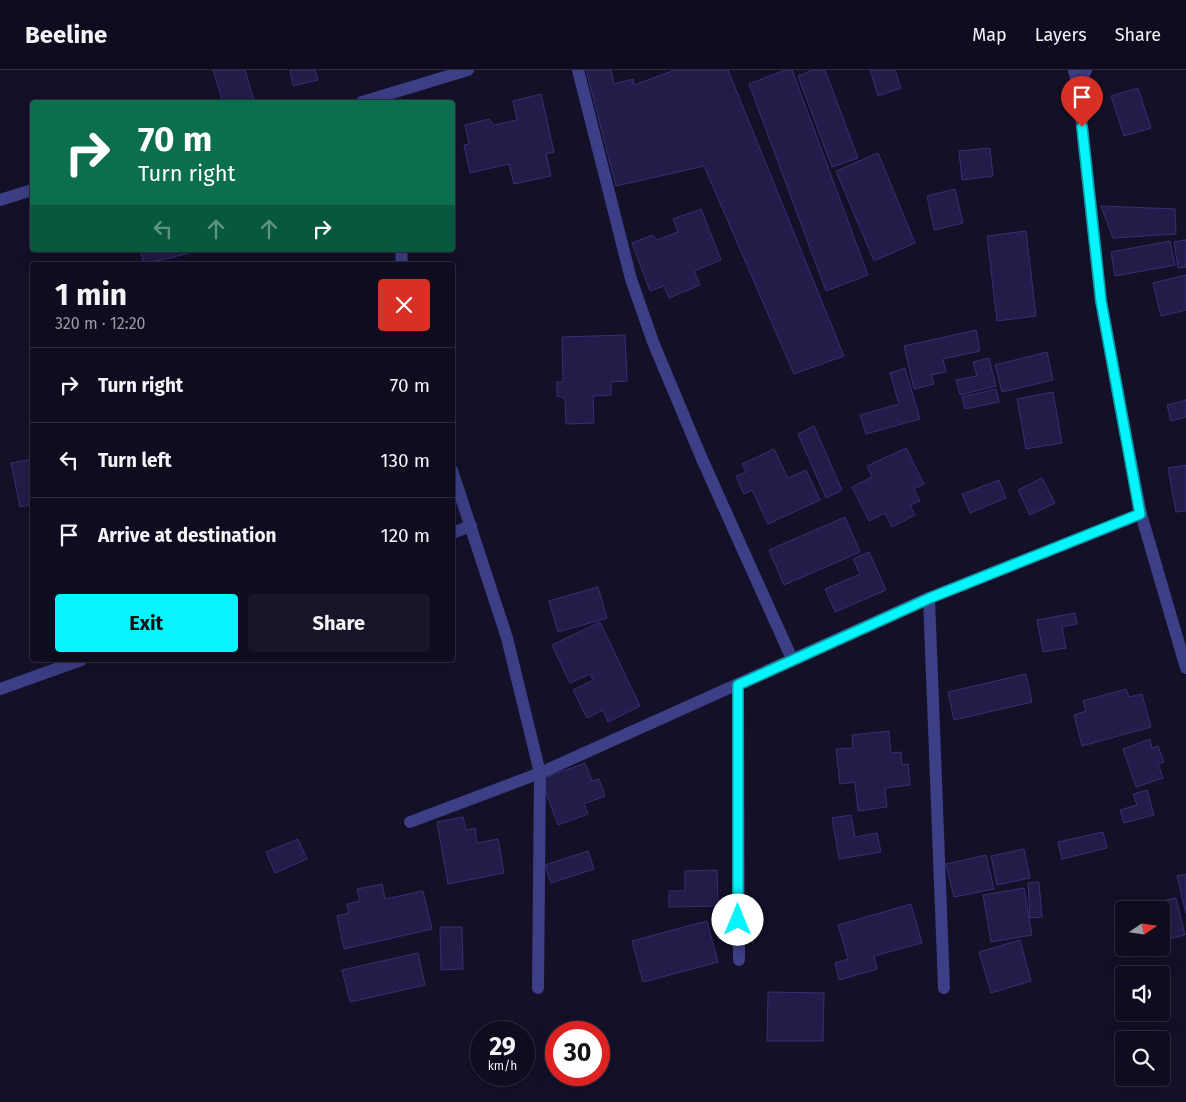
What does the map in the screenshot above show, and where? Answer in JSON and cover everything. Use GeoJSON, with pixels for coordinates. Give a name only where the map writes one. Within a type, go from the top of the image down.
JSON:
{"type":"FeatureCollection","features":[{"type":"Feature","properties":{"kind":"street"},"geometry":{"type":"LineString","coordinates":[[375,100],[402,96],[468,70]]}},
{"type":"Feature","properties":{"kind":"street"},"geometry":{"type":"LineString","coordinates":[[578,70],[631,279],[652,342],[698,451],[792,659]]}},
{"type":"Feature","properties":{"kind":"street"},"geometry":{"type":"LineString","coordinates":[[1074,70],[1078,88],[1101,301],[1140,514],[1186,668]]}},
{"type":"Feature","properties":{"kind":"street"},"geometry":{"type":"LineString","coordinates":[[1078,88],[1086,70]]}},
{"type":"Feature","properties":{"kind":"street"},"geometry":{"type":"LineString","coordinates":[[0,200],[30,191]]}},
{"type":"Feature","properties":{"kind":"street"},"geometry":{"type":"LineString","coordinates":[[455,479],[507,638],[540,773],[538,988]]}},
{"type":"Feature","properties":{"kind":"street"},"geometry":{"type":"LineString","coordinates":[[410,822],[540,773],[930,598],[1140,514]]}},
{"type":"Feature","properties":{"kind":"street"},"geometry":{"type":"LineString","coordinates":[[455,532],[471,526]]}},
{"type":"Feature","properties":{"kind":"street"},"geometry":{"type":"LineString","coordinates":[[930,598],[944,988]]}},
{"type":"Feature","properties":{"kind":"street"},"geometry":{"type":"LineString","coordinates":[[0,689],[75,662]]}},
{"type":"Feature","properties":{"kind":"street"},"geometry":{"type":"LineString","coordinates":[[738,685],[738,960]]}},
{"type":"Feature","properties":{"kind":"building"},"geometry":{"type":"Polygon","coordinates":[[[213,70],[245,70],[254,100],[222,100],[213,70]]]}},
{"type":"Feature","properties":{"kind":"building"},"geometry":{"type":"Polygon","coordinates":[[[290,70],[315,70],[318,80],[293,86],[290,70]]]}},
{"type":"Feature","properties":{"kind":"building"},"geometry":{"type":"Polygon","coordinates":[[[586,70],[611,70],[614,84],[633,79],[634,85],[675,70],[728,70],[844,356],[794,374],[704,166],[616,186],[586,70]]]}},
{"type":"Feature","properties":{"kind":"building"},"geometry":{"type":"Polygon","coordinates":[[[785,70],[792,70],[868,275],[826,291],[749,84],[785,70]]]}},
{"type":"Feature","properties":{"kind":"building"},"geometry":{"type":"Polygon","coordinates":[[[813,70],[825,70],[858,158],[832,167],[798,76],[813,70]]]}},
{"type":"Feature","properties":{"kind":"building"},"geometry":{"type":"Polygon","coordinates":[[[870,70],[895,70],[901,88],[878,96],[870,70]]]}},
{"type":"Feature","properties":{"kind":"building"},"geometry":{"type":"Polygon","coordinates":[[[1138,88],[1151,128],[1124,136],[1111,96],[1138,88]]]}},
{"type":"Feature","properties":{"kind":"building"},"geometry":{"type":"Polygon","coordinates":[[[541,94],[554,152],[546,154],[551,176],[514,184],[509,164],[470,173],[464,145],[469,144],[465,125],[489,119],[494,125],[517,120],[513,101],[541,94]]]}},
{"type":"Feature","properties":{"kind":"building"},"geometry":{"type":"Polygon","coordinates":[[[990,148],[993,176],[962,180],[959,151],[990,148]]]}},
{"type":"Feature","properties":{"kind":"building"},"geometry":{"type":"Polygon","coordinates":[[[878,153],[915,243],[874,261],[836,171],[878,153]]]}},
{"type":"Feature","properties":{"kind":"building"},"geometry":{"type":"Polygon","coordinates":[[[955,189],[963,223],[934,230],[927,196],[955,189]]]}},
{"type":"Feature","properties":{"kind":"building"},"geometry":{"type":"Polygon","coordinates":[[[1101,206],[1175,209],[1176,234],[1113,238],[1101,206]]]}},
{"type":"Feature","properties":{"kind":"building"},"geometry":{"type":"Polygon","coordinates":[[[701,209],[721,260],[694,271],[700,285],[669,298],[664,286],[650,291],[632,243],[652,235],[657,240],[678,232],[673,219],[701,209]]]}},
{"type":"Feature","properties":{"kind":"building"},"geometry":{"type":"Polygon","coordinates":[[[1026,231],[1036,316],[997,321],[987,236],[1026,231]]]}},
{"type":"Feature","properties":{"kind":"building"},"geometry":{"type":"Polygon","coordinates":[[[1186,240],[1186,267],[1178,268],[1174,242],[1186,240]]]}},
{"type":"Feature","properties":{"kind":"building"},"geometry":{"type":"Polygon","coordinates":[[[1170,241],[1175,265],[1115,276],[1111,252],[1170,241]]]}},
{"type":"Feature","properties":{"kind":"building"},"geometry":{"type":"Polygon","coordinates":[[[141,252],[190,253],[152,262],[143,262],[141,252]]]}},
{"type":"Feature","properties":{"kind":"building"},"geometry":{"type":"Polygon","coordinates":[[[1186,275],[1186,310],[1161,316],[1153,283],[1186,275]]]}},
{"type":"Feature","properties":{"kind":"building"},"geometry":{"type":"Polygon","coordinates":[[[976,330],[980,351],[943,359],[946,372],[931,375],[934,384],[914,389],[904,346],[976,330]]]}},
{"type":"Feature","properties":{"kind":"building"},"geometry":{"type":"Polygon","coordinates":[[[625,335],[627,381],[611,382],[611,395],[593,396],[594,423],[566,424],[565,398],[557,396],[557,382],[563,382],[562,337],[625,335]]]}},
{"type":"Feature","properties":{"kind":"building"},"geometry":{"type":"Polygon","coordinates":[[[1047,352],[1053,380],[1002,392],[995,365],[1047,352]]]}},
{"type":"Feature","properties":{"kind":"building"},"geometry":{"type":"Polygon","coordinates":[[[989,358],[996,386],[960,395],[956,380],[977,376],[973,362],[989,358]]]}},
{"type":"Feature","properties":{"kind":"building"},"geometry":{"type":"Polygon","coordinates":[[[905,368],[920,419],[866,434],[860,415],[899,404],[890,373],[905,368]]]}},
{"type":"Feature","properties":{"kind":"building"},"geometry":{"type":"Polygon","coordinates":[[[996,389],[999,402],[965,409],[962,397],[996,389]]]}},
{"type":"Feature","properties":{"kind":"building"},"geometry":{"type":"Polygon","coordinates":[[[1053,392],[1062,443],[1026,449],[1017,399],[1053,392]]]}},
{"type":"Feature","properties":{"kind":"building"},"geometry":{"type":"Polygon","coordinates":[[[1186,400],[1186,417],[1171,421],[1167,405],[1186,400]]]}},
{"type":"Feature","properties":{"kind":"building"},"geometry":{"type":"Polygon","coordinates":[[[814,426],[842,490],[826,498],[798,434],[814,426]]]}},
{"type":"Feature","properties":{"kind":"building"},"geometry":{"type":"Polygon","coordinates":[[[906,448],[924,484],[914,489],[920,501],[910,505],[915,515],[892,527],[885,513],[869,521],[852,487],[872,477],[867,466],[906,448]]]}},
{"type":"Feature","properties":{"kind":"building"},"geometry":{"type":"Polygon","coordinates":[[[774,449],[788,478],[806,470],[820,500],[768,524],[752,490],[744,494],[736,476],[746,472],[742,464],[774,449]]]}},
{"type":"Feature","properties":{"kind":"building"},"geometry":{"type":"Polygon","coordinates":[[[30,459],[30,504],[20,507],[11,463],[30,459]]]}},
{"type":"Feature","properties":{"kind":"building"},"geometry":{"type":"Polygon","coordinates":[[[1186,465],[1186,511],[1176,512],[1168,468],[1186,465]]]}},
{"type":"Feature","properties":{"kind":"building"},"geometry":{"type":"Polygon","coordinates":[[[1042,478],[1055,503],[1030,515],[1018,490],[1042,478]]]}},
{"type":"Feature","properties":{"kind":"building"},"geometry":{"type":"Polygon","coordinates":[[[999,480],[1006,498],[970,513],[962,494],[999,480]]]}},
{"type":"Feature","properties":{"kind":"building"},"geometry":{"type":"Polygon","coordinates":[[[845,517],[860,552],[784,585],[769,550],[845,517]]]}},
{"type":"Feature","properties":{"kind":"building"},"geometry":{"type":"Polygon","coordinates":[[[869,552],[886,590],[835,612],[825,589],[860,574],[853,559],[869,552]]]}},
{"type":"Feature","properties":{"kind":"building"},"geometry":{"type":"Polygon","coordinates":[[[598,587],[607,618],[558,632],[549,601],[598,587]]]}},
{"type":"Feature","properties":{"kind":"building"},"geometry":{"type":"Polygon","coordinates":[[[1075,613],[1077,624],[1062,627],[1066,648],[1043,652],[1037,620],[1075,613]]]}},
{"type":"Feature","properties":{"kind":"building"},"geometry":{"type":"Polygon","coordinates":[[[600,622],[640,706],[608,722],[603,710],[587,718],[573,690],[593,680],[590,674],[570,683],[552,645],[600,622]]]}},
{"type":"Feature","properties":{"kind":"building"},"geometry":{"type":"Polygon","coordinates":[[[1026,674],[1032,702],[954,720],[948,692],[1026,674]]]}},
{"type":"Feature","properties":{"kind":"building"},"geometry":{"type":"Polygon","coordinates":[[[1126,689],[1129,697],[1142,694],[1151,727],[1082,746],[1074,715],[1086,711],[1083,701],[1126,689]]]}},
{"type":"Feature","properties":{"kind":"building"},"geometry":{"type":"Polygon","coordinates":[[[889,731],[891,753],[901,752],[902,765],[908,764],[910,785],[885,788],[887,807],[858,811],[855,782],[840,784],[836,749],[853,748],[852,735],[889,731]]]}},
{"type":"Feature","properties":{"kind":"building"},"geometry":{"type":"Polygon","coordinates":[[[1150,739],[1152,748],[1158,746],[1164,762],[1158,764],[1163,778],[1136,787],[1123,749],[1150,739]]]}},
{"type":"Feature","properties":{"kind":"building"},"geometry":{"type":"Polygon","coordinates":[[[585,763],[592,781],[599,779],[605,796],[584,804],[588,814],[558,825],[541,779],[585,763]]]}},
{"type":"Feature","properties":{"kind":"building"},"geometry":{"type":"Polygon","coordinates":[[[1147,790],[1154,815],[1124,823],[1120,810],[1137,805],[1133,794],[1147,790]]]}},
{"type":"Feature","properties":{"kind":"building"},"geometry":{"type":"Polygon","coordinates":[[[851,815],[855,837],[877,833],[881,852],[839,859],[832,818],[851,815]]]}},
{"type":"Feature","properties":{"kind":"building"},"geometry":{"type":"Polygon","coordinates":[[[463,817],[466,830],[475,828],[477,843],[498,839],[504,873],[448,884],[437,822],[463,817]]]}},
{"type":"Feature","properties":{"kind":"building"},"geometry":{"type":"Polygon","coordinates":[[[1103,832],[1107,848],[1062,859],[1058,842],[1103,832]]]}},
{"type":"Feature","properties":{"kind":"building"},"geometry":{"type":"Polygon","coordinates":[[[298,839],[307,859],[275,873],[266,852],[298,839]]]}},
{"type":"Feature","properties":{"kind":"building"},"geometry":{"type":"Polygon","coordinates":[[[1024,849],[1030,878],[997,885],[991,856],[1024,849]]]}},
{"type":"Feature","properties":{"kind":"building"},"geometry":{"type":"Polygon","coordinates":[[[588,851],[594,869],[551,883],[545,865],[588,851]]]}},
{"type":"Feature","properties":{"kind":"building"},"geometry":{"type":"Polygon","coordinates":[[[986,855],[994,889],[954,897],[946,864],[986,855]]]}},
{"type":"Feature","properties":{"kind":"building"},"geometry":{"type":"Polygon","coordinates":[[[717,870],[718,906],[669,907],[669,891],[685,891],[685,871],[717,870]]]}},
{"type":"Feature","properties":{"kind":"building"},"geometry":{"type":"Polygon","coordinates":[[[1186,874],[1186,914],[1177,876],[1186,874]]]}},
{"type":"Feature","properties":{"kind":"building"},"geometry":{"type":"Polygon","coordinates":[[[1039,882],[1042,917],[1030,918],[1028,883],[1039,882]]]}},
{"type":"Feature","properties":{"kind":"building"},"geometry":{"type":"Polygon","coordinates":[[[382,884],[385,899],[423,891],[432,929],[344,949],[337,916],[349,913],[347,904],[360,901],[357,889],[382,884]]]}},
{"type":"Feature","properties":{"kind":"building"},"geometry":{"type":"Polygon","coordinates":[[[1024,888],[1032,935],[991,942],[983,895],[1024,888]]]}},
{"type":"Feature","properties":{"kind":"building"},"geometry":{"type":"Polygon","coordinates":[[[1176,898],[1185,935],[1170,939],[1170,901],[1163,901],[1176,898]]]}},
{"type":"Feature","properties":{"kind":"building"},"geometry":{"type":"Polygon","coordinates":[[[911,904],[922,943],[874,956],[877,969],[839,980],[835,963],[848,959],[838,925],[911,904]]]}},
{"type":"Feature","properties":{"kind":"building"},"geometry":{"type":"Polygon","coordinates":[[[707,921],[718,962],[643,982],[632,941],[707,921]]]}},
{"type":"Feature","properties":{"kind":"building"},"geometry":{"type":"Polygon","coordinates":[[[440,927],[462,927],[463,969],[441,970],[440,927]]]}},
{"type":"Feature","properties":{"kind":"building"},"geometry":{"type":"Polygon","coordinates":[[[1020,940],[1031,981],[991,993],[979,952],[1020,940]]]}},
{"type":"Feature","properties":{"kind":"building"},"geometry":{"type":"Polygon","coordinates":[[[418,953],[425,985],[350,1002],[342,970],[418,953]]]}},
{"type":"Feature","properties":{"kind":"building"},"geometry":{"type":"Polygon","coordinates":[[[768,992],[824,993],[823,1041],[767,1041],[768,992]]]}},
{"type":"Feature","properties":{"kind":"route"},"geometry":{"type":"LineString","coordinates":[[738,920],[738,685],[930,598],[1140,514],[1101,301],[1082,127]]}}]}
